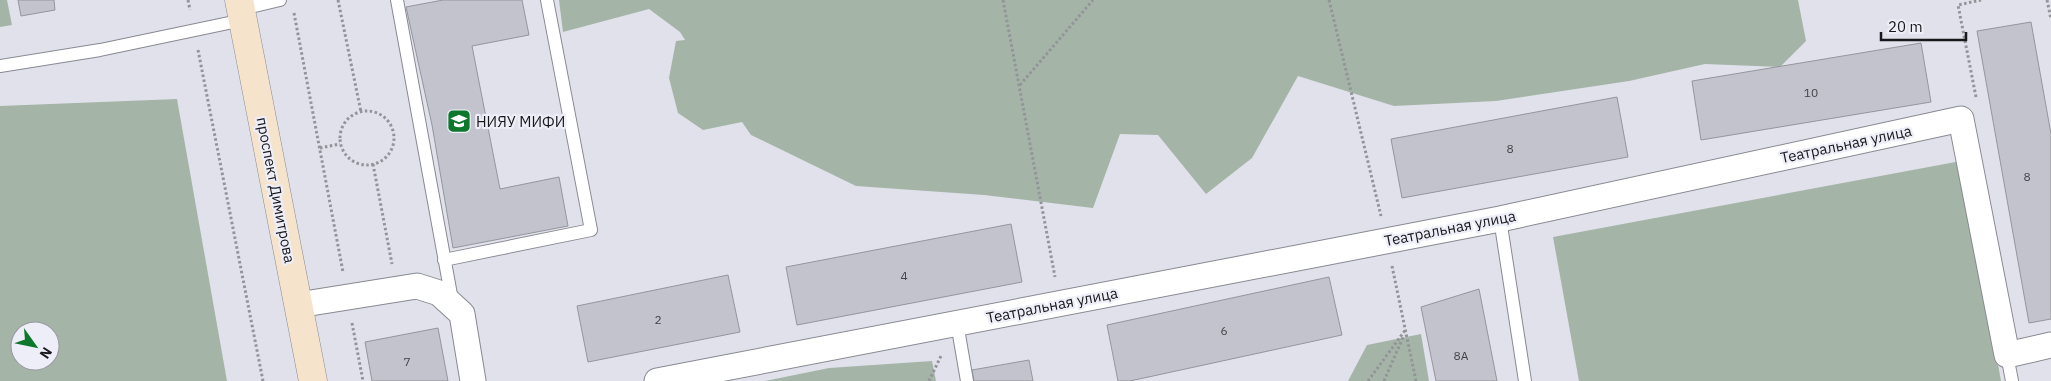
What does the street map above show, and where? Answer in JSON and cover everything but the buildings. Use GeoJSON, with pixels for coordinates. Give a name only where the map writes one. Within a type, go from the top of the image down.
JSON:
{"type":"FeatureCollection","features":[{"type":"Feature","properties":{"kind":"main road","name":"проспект Димитрова"},"geometry":{"type":"LineString","coordinates":[[241,10],[313,381]]}},
{"type":"Feature","properties":{"kind":"street","name":"Театральная улица"},"geometry":{"type":"LineString","coordinates":[[657,381],[1500,219],[1961,119],[2007,355]]}},
{"type":"Feature","properties":{"kind":"street"},"geometry":{"type":"LineString","coordinates":[[298,305],[417,286],[439,293],[462,314],[473,381]]}},
{"type":"Feature","properties":{"kind":"street"},"geometry":{"type":"LineString","coordinates":[[2007,355],[2051,345]]}},
{"type":"Feature","properties":{"kind":"lane"},"geometry":{"type":"LineString","coordinates":[[0,66],[100,50],[194,30],[241,10],[280,0]]}},
{"type":"Feature","properties":{"kind":"lane"},"geometry":{"type":"LineString","coordinates":[[397,0],[453,306]]}},
{"type":"Feature","properties":{"kind":"lane"},"geometry":{"type":"LineString","coordinates":[[444,260],[591,230],[547,0]]}},
{"type":"Feature","properties":{"kind":"lane"},"geometry":{"type":"LineString","coordinates":[[1500,219],[1525,381]]}},
{"type":"Feature","properties":{"kind":"lane"},"geometry":{"type":"LineString","coordinates":[[957,323],[967,381]]}},
{"type":"Feature","properties":{"kind":"lane"},"geometry":{"type":"LineString","coordinates":[[2007,355],[2012,381]]}},
{"type":"Feature","properties":{"kind":"path"},"geometry":{"type":"LineString","coordinates":[[188,0],[263,381]]}},
{"type":"Feature","properties":{"kind":"path"},"geometry":{"type":"LineString","coordinates":[[338,0],[360,112]]}},
{"type":"Feature","properties":{"kind":"path"},"geometry":{"type":"LineString","coordinates":[[1003,0],[1060,303]]}},
{"type":"Feature","properties":{"kind":"path"},"geometry":{"type":"LineString","coordinates":[[1019,86],[1093,0]]}},
{"type":"Feature","properties":{"kind":"path"},"geometry":{"type":"LineString","coordinates":[[1329,0],[1387,241],[1416,381]]}},
{"type":"Feature","properties":{"kind":"path"},"geometry":{"type":"LineString","coordinates":[[2047,0],[2051,20]]}},
{"type":"Feature","properties":{"kind":"path"},"geometry":{"type":"LineString","coordinates":[[294,9],[363,381]]}},
{"type":"Feature","properties":{"kind":"path"},"geometry":{"type":"LineString","coordinates":[[360,112],[374,112],[383,116],[393,131],[392,148],[381,161],[373,164],[356,163],[349,158],[340,144],[342,126],[348,118],[360,112]]}},
{"type":"Feature","properties":{"kind":"path"},"geometry":{"type":"LineString","coordinates":[[320,148],[340,144]]}},
{"type":"Feature","properties":{"kind":"path"},"geometry":{"type":"LineString","coordinates":[[373,164],[396,290]]}},
{"type":"Feature","properties":{"kind":"path"},"geometry":{"type":"LineString","coordinates":[[1368,381],[1406,329]]}},
{"type":"Feature","properties":{"kind":"path"},"geometry":{"type":"LineString","coordinates":[[1384,381],[1406,329]]}},
{"type":"Feature","properties":{"kind":"green space"},"geometry":{"type":"Polygon","coordinates":[[[0,0],[7,0],[12,25],[0,27],[0,0]]]}},
{"type":"Feature","properties":{"kind":"green space"},"geometry":{"type":"Polygon","coordinates":[[[559,0],[1798,0],[1806,41],[1780,67],[1705,64],[1629,81],[1496,101],[1394,106],[1298,76],[1252,158],[1206,194],[1158,135],[1120,134],[1093,208],[984,195],[856,186],[751,135],[742,122],[703,130],[678,113],[669,78],[676,41],[685,40],[680,32],[649,9],[563,32],[559,0]]]}},
{"type":"Feature","properties":{"kind":"green space"},"geometry":{"type":"Polygon","coordinates":[[[177,99],[227,381],[0,381],[0,106],[177,99]]]}},
{"type":"Feature","properties":{"kind":"green space"},"geometry":{"type":"Polygon","coordinates":[[[1961,161],[2001,381],[1579,381],[1553,237],[1961,161]]]}},
{"type":"Feature","properties":{"kind":"green space"},"geometry":{"type":"Polygon","coordinates":[[[1421,334],[1429,381],[1348,381],[1367,345],[1421,334]]]}},
{"type":"Feature","properties":{"kind":"green space"},"geometry":{"type":"Polygon","coordinates":[[[932,361],[936,381],[765,381],[829,368],[932,361]]]}},
{"type":"Feature","properties":{"kind":"place","name":"НИЯУ МИФИ"},"geometry":{"type":"Point","coordinates":[459,121]}}]}
